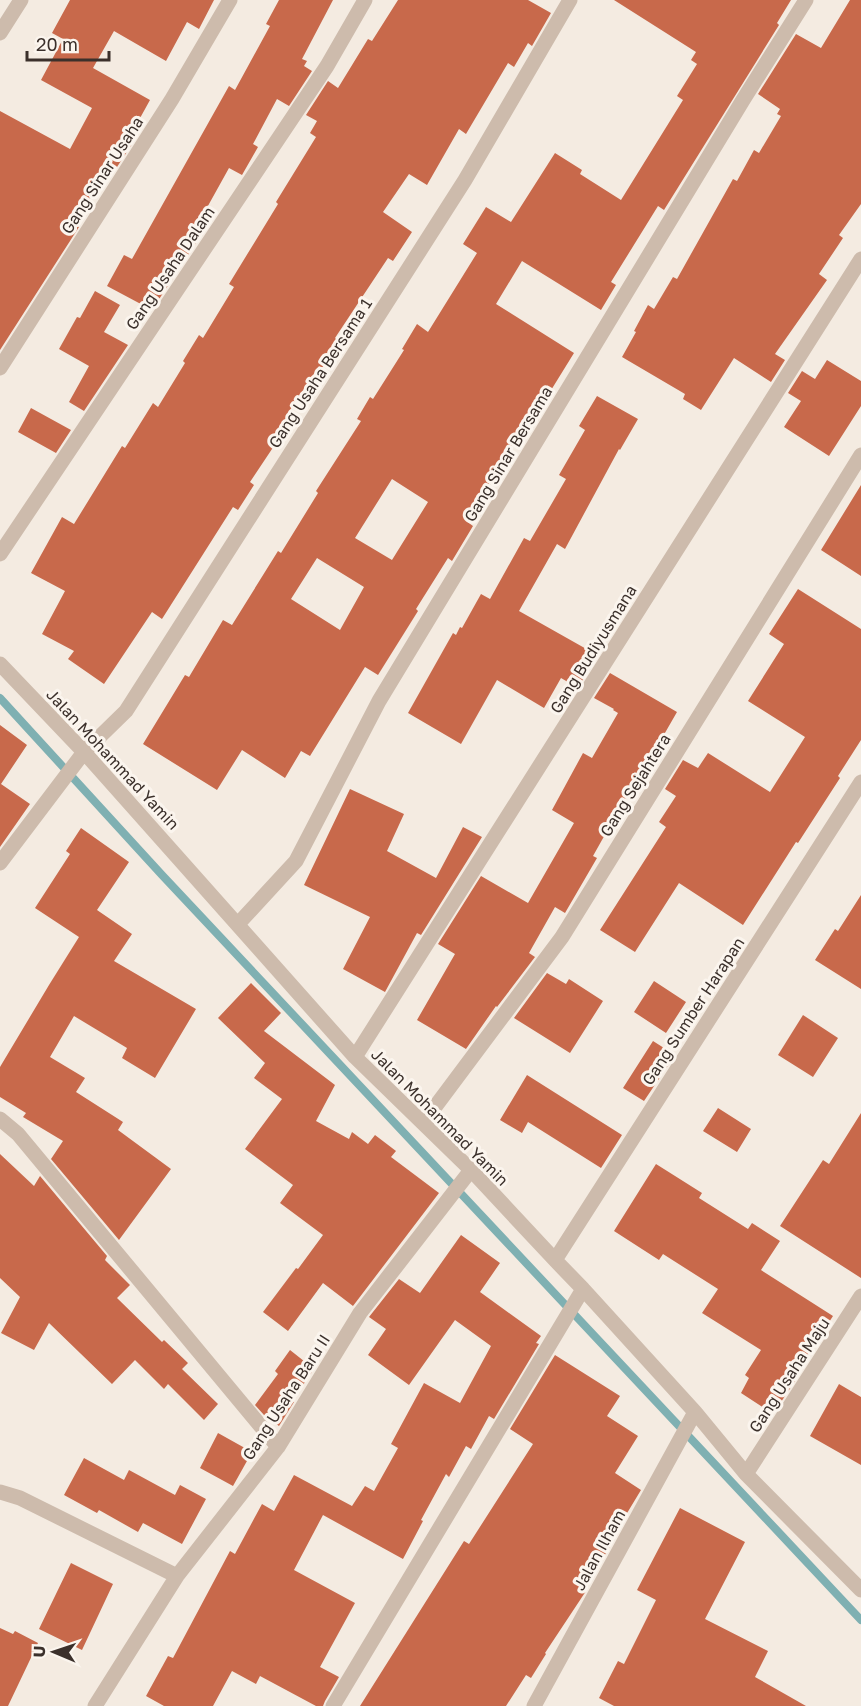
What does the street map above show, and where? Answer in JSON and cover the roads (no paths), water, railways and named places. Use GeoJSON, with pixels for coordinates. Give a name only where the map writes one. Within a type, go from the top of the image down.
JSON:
{"type":"FeatureCollection","features":[{"type":"Feature","properties":{"kind":"street"},"geometry":{"type":"LineString","coordinates":[[0,33],[21,0]]}},
{"type":"Feature","properties":{"kind":"street","name":"Gang Sinar Usaha"},"geometry":{"type":"LineString","coordinates":[[0,368],[172,99],[230,0]]}},
{"type":"Feature","properties":{"kind":"street","name":"Gang Usaha Dalam"},"geometry":{"type":"LineString","coordinates":[[0,554],[327,66],[365,0]]}},
{"type":"Feature","properties":{"kind":"street","name":"Gang Usaha Bersama 1"},"geometry":{"type":"LineString","coordinates":[[0,863],[84,752],[126,711],[465,180],[570,0]]}},
{"type":"Feature","properties":{"kind":"street","name":"Gang Sinar Bersama"},"geometry":{"type":"LineString","coordinates":[[238,924],[296,861],[379,701],[806,0]]}},
{"type":"Feature","properties":{"kind":"street","name":"Gang Budiyusmana"},"geometry":{"type":"LineString","coordinates":[[355,1058],[861,259]]}},
{"type":"Feature","properties":{"kind":"street","name":"Gang Sejahtera"},"geometry":{"type":"LineString","coordinates":[[423,1124],[562,937],[861,455]]}},
{"type":"Feature","properties":{"kind":"street","name":"Jalan Mohammad Yamin"},"geometry":{"type":"LineString","coordinates":[[0,664],[84,752],[355,1058],[471,1170],[583,1288],[695,1412],[746,1473],[861,1590]]}},
{"type":"Feature","properties":{"kind":"street","name":"Gang Sumber Harapan"},"geometry":{"type":"LineString","coordinates":[[555,1260],[861,782]]}},
{"type":"Feature","properties":{"kind":"street"},"geometry":{"type":"LineString","coordinates":[[0,1119],[18,1134],[278,1447]]}},
{"type":"Feature","properties":{"kind":"street","name":"Gang Usaha Baru II"},"geometry":{"type":"LineString","coordinates":[[94,1706],[177,1576],[278,1447],[360,1312],[471,1170]]}},
{"type":"Feature","properties":{"kind":"street"},"geometry":{"type":"LineString","coordinates":[[333,1706],[583,1288]]}},
{"type":"Feature","properties":{"kind":"street","name":"Gang Usaha Maju"},"geometry":{"type":"LineString","coordinates":[[746,1473],[861,1296]]}},
{"type":"Feature","properties":{"kind":"street","name":"Jalan Ilham"},"geometry":{"type":"LineString","coordinates":[[534,1706],[695,1412]]}},
{"type":"Feature","properties":{"kind":"street"},"geometry":{"type":"LineString","coordinates":[[0,1492],[20,1498],[177,1576]]}},
{"type":"Feature","properties":{"kind":"waterway"},"geometry":{"type":"LineString","coordinates":[[0,698],[162,875],[861,1620]]}}]}
